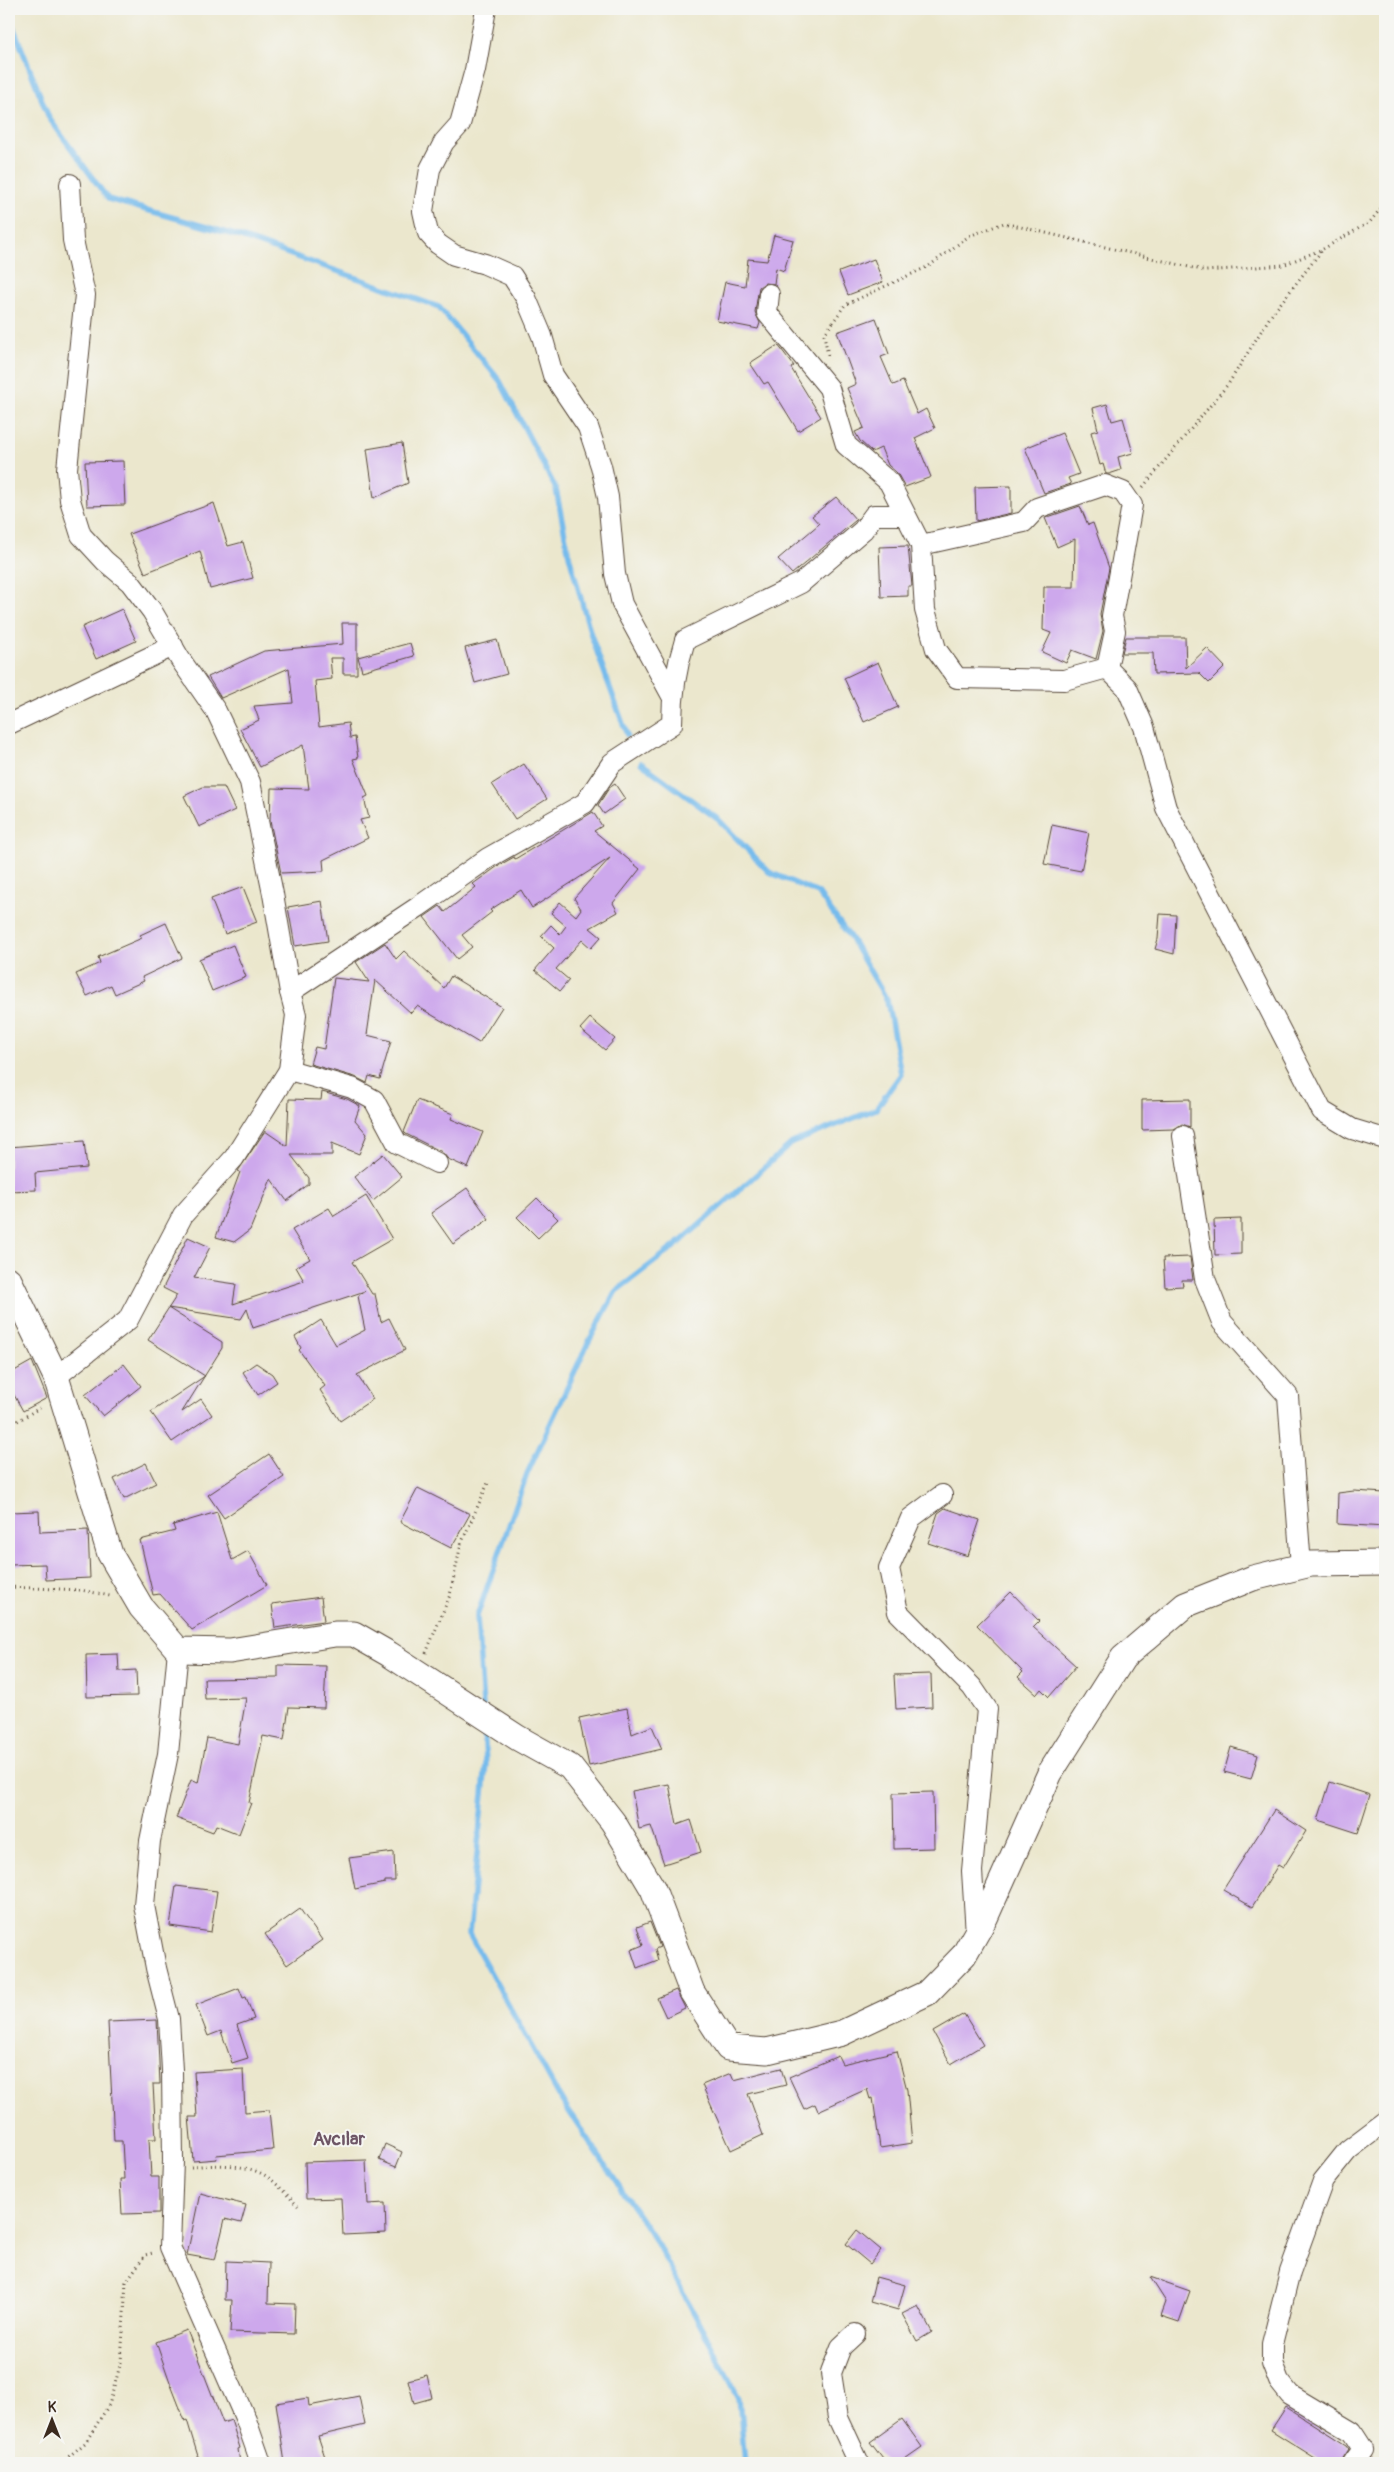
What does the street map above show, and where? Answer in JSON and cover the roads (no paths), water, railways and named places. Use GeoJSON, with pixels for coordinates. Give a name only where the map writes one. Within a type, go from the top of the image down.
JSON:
{"type":"FeatureCollection","features":[{"type":"Feature","properties":{"kind":"street"},"geometry":{"type":"LineString","coordinates":[[486,9],[475,70],[460,124],[444,142],[430,169],[423,211],[428,233],[438,244],[454,255],[485,264],[512,276],[526,298],[542,336],[553,375],[588,427],[601,466],[608,498],[615,574],[622,604],[672,696]]}},
{"type":"Feature","properties":{"kind":"street"},"geometry":{"type":"LineString","coordinates":[[58,1386],[128,1320],[182,1215],[234,1158],[289,1070],[296,1015],[250,782],[216,711],[152,611],[130,582],[105,561],[81,535],[70,500],[67,468],[85,295],[73,240],[70,184]]}},
{"type":"Feature","properties":{"kind":"street"},"geometry":{"type":"LineString","coordinates":[[769,294],[767,313],[829,388],[846,445],[889,482],[921,545],[925,610],[936,649],[957,678],[1064,680],[1108,668]]}},
{"type":"Feature","properties":{"kind":"street"},"geometry":{"type":"LineString","coordinates":[[921,545],[1024,522],[1037,508],[1105,485],[1123,492],[1132,505],[1112,616],[1115,632],[1108,668]]}},
{"type":"Feature","properties":{"kind":"street"},"geometry":{"type":"LineString","coordinates":[[290,992],[488,858],[585,803],[612,763],[672,724],[672,696],[676,668],[686,640],[801,583],[863,530],[874,515],[905,515]]}},
{"type":"Feature","properties":{"kind":"street"},"geometry":{"type":"LineString","coordinates":[[9,724],[173,646]]}},
{"type":"Feature","properties":{"kind":"street"},"geometry":{"type":"LineString","coordinates":[[1108,668],[1127,688],[1144,727],[1166,808],[1322,1111],[1352,1129],[1385,1139]]}},
{"type":"Feature","properties":{"kind":"street"},"geometry":{"type":"LineString","coordinates":[[289,1070],[352,1088],[374,1100],[397,1143],[437,1163]]}},
{"type":"Feature","properties":{"kind":"street"},"geometry":{"type":"LineString","coordinates":[[1183,1136],[1205,1279],[1222,1322],[1288,1396],[1301,1566]]}},
{"type":"Feature","properties":{"kind":"street"},"geometry":{"type":"LineString","coordinates":[[9,1280],[58,1386],[110,1554],[136,1598],[178,1650],[168,1754],[150,1841],[144,1905],[156,1968],[169,2019],[172,2070],[173,2169],[170,2247],[246,2420],[261,2463]]}},
{"type":"Feature","properties":{"kind":"street"},"geometry":{"type":"LineString","coordinates":[[942,1495],[911,1518],[889,1568],[898,1612],[972,1687],[987,1709],[972,1872],[976,1934]]}},
{"type":"Feature","properties":{"kind":"street"},"geometry":{"type":"LineString","coordinates":[[178,1650],[230,1651],[335,1634],[354,1634],[389,1654],[441,1690],[518,1738],[570,1767],[613,1822],[653,1889],[692,1992],[728,2048],[767,2052],[850,2029],[927,1993],[964,1955],[986,1916],[1050,1774],[1123,1658],[1185,1605],[1252,1578],[1301,1566],[1311,1564],[1385,1564]]}},
{"type":"Feature","properties":{"kind":"street"},"geometry":{"type":"LineString","coordinates":[[1353,2463],[1363,2449],[1352,2432],[1290,2395],[1279,2382],[1272,2363],[1272,2344],[1290,2272],[1323,2181],[1348,2150],[1385,2122]]}},
{"type":"Feature","properties":{"kind":"street"},"geometry":{"type":"LineString","coordinates":[[855,2334],[841,2347],[831,2373],[838,2418],[859,2463]]}},
{"type":"Feature","properties":{"kind":"waterway"},"geometry":{"type":"LineString","coordinates":[[9,16],[49,118],[108,199],[235,235],[439,307],[500,381],[556,489],[569,555],[591,635],[627,735]]}},
{"type":"Feature","properties":{"kind":"waterway"},"geometry":{"type":"LineString","coordinates":[[483,1706],[477,1616],[527,1474],[587,1345],[616,1291],[679,1243],[792,1143],[876,1109],[901,1074],[887,1000],[850,937],[818,893],[769,872],[719,820],[641,763]]}},
{"type":"Feature","properties":{"kind":"waterway"},"geometry":{"type":"LineString","coordinates":[[484,1725],[486,1764],[469,1934],[562,2101],[654,2238],[739,2398],[745,2463]]}},
{"type":"Feature","properties":{"kind":"district","name":"Avcılar"},"geometry":{"type":"Point","coordinates":[339,2139]}}]}
